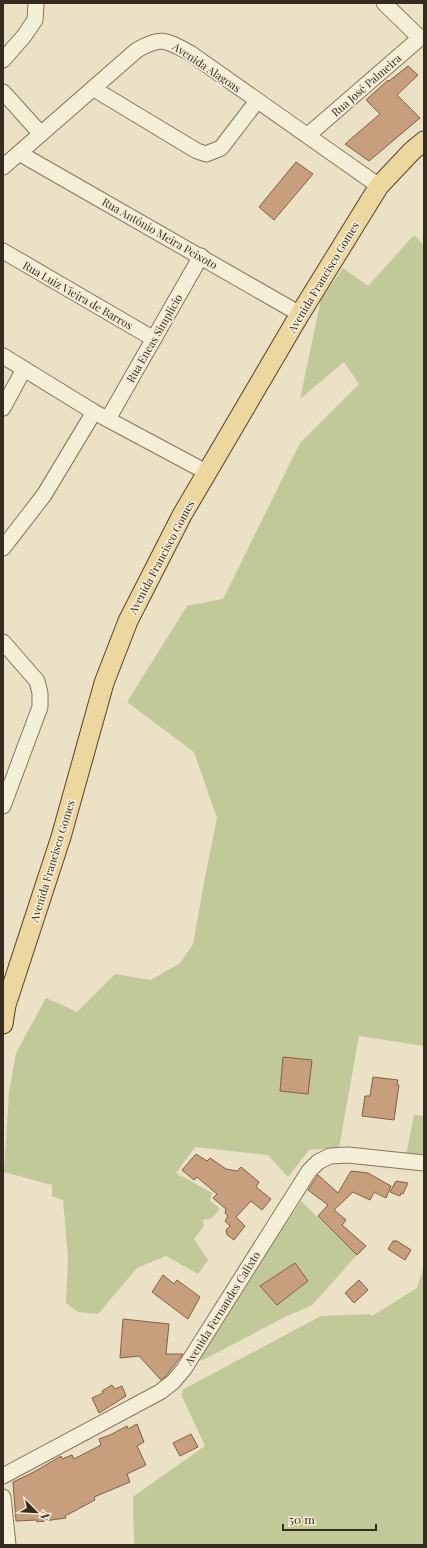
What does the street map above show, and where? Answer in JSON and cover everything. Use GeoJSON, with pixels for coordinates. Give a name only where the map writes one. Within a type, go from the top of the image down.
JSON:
{"type":"FeatureCollection","features":[{"type":"Feature","properties":{"kind":"main road","name":"Avenida Francisco Gomes"},"geometry":{"type":"LineString","coordinates":[[3,1024],[6,1005],[61,837],[104,683],[128,621],[182,515],[300,314],[379,186],[412,151],[424,141]]}},
{"type":"Feature","properties":{"kind":"street"},"geometry":{"type":"LineString","coordinates":[[3,60],[24,36],[35,20],[36,3]]}},
{"type":"Feature","properties":{"kind":"street"},"geometry":{"type":"LineString","coordinates":[[384,3],[422,37]]}},
{"type":"Feature","properties":{"kind":"street","name":"Rua José Palmeira"},"geometry":{"type":"LineString","coordinates":[[308,135],[422,37]]}},
{"type":"Feature","properties":{"kind":"street","name":"Avenida Alagoas"},"geometry":{"type":"LineString","coordinates":[[3,167],[137,50],[152,42],[170,42],[190,53],[379,186]]}},
{"type":"Feature","properties":{"kind":"street"},"geometry":{"type":"LineString","coordinates":[[94,89],[197,151],[206,154],[221,148],[257,101]]}},
{"type":"Feature","properties":{"kind":"street"},"geometry":{"type":"LineString","coordinates":[[3,92],[41,134]]}},
{"type":"Feature","properties":{"kind":"street","name":"Rua Antônio Meira Peixoto"},"geometry":{"type":"LineString","coordinates":[[19,153],[300,314]]}},
{"type":"Feature","properties":{"kind":"street","name":"Rua Luiz Vieira de Barros"},"geometry":{"type":"LineString","coordinates":[[4,255],[154,339]]}},
{"type":"Feature","properties":{"kind":"street","name":"Rua Eneas Simplicio"},"geometry":{"type":"LineString","coordinates":[[108,419],[201,256]]}},
{"type":"Feature","properties":{"kind":"street"},"geometry":{"type":"LineString","coordinates":[[3,356],[94,412],[208,473]]}},
{"type":"Feature","properties":{"kind":"street"},"geometry":{"type":"LineString","coordinates":[[3,408],[24,369]]}},
{"type":"Feature","properties":{"kind":"street"},"geometry":{"type":"LineString","coordinates":[[3,548],[44,495],[94,412]]}},
{"type":"Feature","properties":{"kind":"street"},"geometry":{"type":"LineString","coordinates":[[3,642],[37,682],[40,693],[40,707],[3,806]]}},
{"type":"Feature","properties":{"kind":"street","name":"Avenida Fernandes Calixto"},"geometry":{"type":"LineString","coordinates":[[3,1476],[160,1392],[173,1382],[184,1369],[309,1171],[318,1162],[330,1156],[348,1155],[424,1163]]}},
{"type":"Feature","properties":{"kind":"street"},"geometry":{"type":"LineString","coordinates":[[3,1497],[8,1545]]}},
{"type":"Feature","properties":{"kind":"green space"},"geometry":{"type":"Polygon","coordinates":[[[414,235],[424,245],[424,1046],[359,1036],[339,1148],[309,1150],[288,1177],[268,1155],[195,1147],[176,1173],[212,1193],[210,1201],[220,1209],[211,1219],[203,1220],[204,1226],[194,1239],[208,1260],[198,1274],[166,1256],[137,1268],[98,1314],[78,1312],[66,1303],[68,1257],[63,1200],[52,1196],[52,1185],[4,1172],[9,1092],[16,1053],[46,998],[77,1012],[115,974],[151,980],[180,963],[193,944],[217,818],[194,752],[127,702],[187,606],[223,599],[300,443],[359,384],[344,362],[300,399],[321,299],[343,268],[368,286],[414,235]]]}},
{"type":"Feature","properties":{"kind":"green space"},"geometry":{"type":"Polygon","coordinates":[[[414,1115],[424,1116],[424,1158],[406,1156],[414,1115]]]}},
{"type":"Feature","properties":{"kind":"green space"},"geometry":{"type":"Polygon","coordinates":[[[301,1201],[357,1255],[312,1305],[283,1318],[201,1361],[199,1356],[301,1201]]]}},
{"type":"Feature","properties":{"kind":"green space"},"geometry":{"type":"Polygon","coordinates":[[[424,1266],[424,1545],[134,1545],[134,1496],[205,1446],[181,1394],[183,1393],[182,1390],[321,1316],[369,1314],[372,1316],[417,1288],[424,1266]]]}},
{"type":"Feature","properties":{"kind":"building"},"geometry":{"type":"Polygon","coordinates":[[[408,66],[418,75],[397,95],[420,118],[369,161],[345,144],[380,114],[366,100],[388,80],[389,81],[408,66]]]}},
{"type":"Feature","properties":{"kind":"building"},"geometry":{"type":"Polygon","coordinates":[[[296,162],[313,174],[274,220],[259,207],[296,162]]]}},
{"type":"Feature","properties":{"kind":"building"},"geometry":{"type":"Polygon","coordinates":[[[283,1057],[312,1060],[308,1094],[280,1091],[283,1057]]]}},
{"type":"Feature","properties":{"kind":"building"},"geometry":{"type":"Polygon","coordinates":[[[373,1077],[398,1080],[397,1085],[399,1085],[394,1120],[362,1116],[365,1096],[370,1096],[373,1077]]]}},
{"type":"Feature","properties":{"kind":"building"},"geometry":{"type":"Polygon","coordinates":[[[196,1154],[207,1161],[210,1158],[226,1169],[237,1171],[241,1167],[259,1182],[256,1187],[271,1199],[262,1210],[251,1201],[236,1217],[245,1226],[234,1240],[227,1235],[226,1230],[230,1226],[225,1221],[228,1216],[225,1213],[226,1209],[213,1198],[217,1194],[197,1177],[194,1180],[182,1170],[196,1154]]]}},
{"type":"Feature","properties":{"kind":"building"},"geometry":{"type":"Polygon","coordinates":[[[351,1171],[368,1173],[391,1186],[386,1198],[374,1192],[370,1200],[353,1192],[334,1210],[346,1220],[342,1225],[366,1246],[357,1255],[318,1216],[328,1205],[308,1190],[318,1175],[338,1193],[351,1171]]]}},
{"type":"Feature","properties":{"kind":"building"},"geometry":{"type":"Polygon","coordinates":[[[396,1181],[408,1183],[403,1194],[401,1193],[400,1196],[390,1192],[396,1181]]]}},
{"type":"Feature","properties":{"kind":"building"},"geometry":{"type":"Polygon","coordinates":[[[393,1241],[397,1241],[411,1250],[405,1260],[388,1249],[393,1241]]]}},
{"type":"Feature","properties":{"kind":"building"},"geometry":{"type":"Polygon","coordinates":[[[295,1263],[308,1281],[277,1305],[260,1286],[295,1263]]]}},
{"type":"Feature","properties":{"kind":"building"},"geometry":{"type":"Polygon","coordinates":[[[163,1275],[174,1284],[177,1280],[200,1297],[188,1319],[152,1292],[163,1275]]]}},
{"type":"Feature","properties":{"kind":"building"},"geometry":{"type":"Polygon","coordinates":[[[359,1280],[368,1290],[354,1303],[345,1293],[359,1280]]]}},
{"type":"Feature","properties":{"kind":"building"},"geometry":{"type":"Polygon","coordinates":[[[123,1319],[169,1324],[166,1354],[183,1354],[161,1380],[139,1356],[120,1358],[123,1319]]]}},
{"type":"Feature","properties":{"kind":"building"},"geometry":{"type":"Polygon","coordinates":[[[112,1385],[115,1389],[122,1386],[126,1396],[99,1413],[92,1398],[103,1393],[102,1391],[112,1385]]]}},
{"type":"Feature","properties":{"kind":"building"},"geometry":{"type":"Polygon","coordinates":[[[137,1424],[144,1442],[137,1446],[146,1465],[127,1474],[130,1482],[94,1497],[95,1500],[65,1516],[66,1518],[37,1522],[37,1520],[16,1521],[13,1482],[61,1456],[62,1459],[72,1455],[74,1459],[101,1445],[99,1439],[127,1426],[128,1429],[137,1424]]]}},
{"type":"Feature","properties":{"kind":"building"},"geometry":{"type":"Polygon","coordinates":[[[191,1434],[198,1447],[180,1456],[173,1443],[191,1434]]]}}]}
